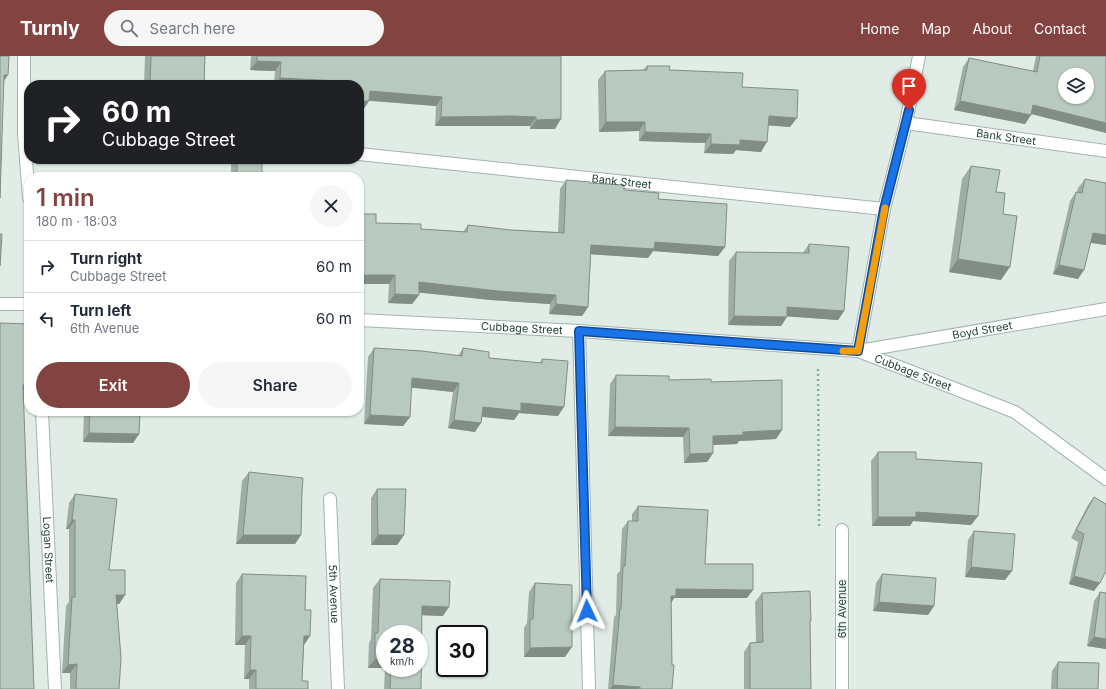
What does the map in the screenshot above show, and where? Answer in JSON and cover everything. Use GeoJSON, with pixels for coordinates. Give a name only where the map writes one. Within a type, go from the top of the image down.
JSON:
{"type":"FeatureCollection","features":[{"type":"Feature","properties":{"kind":"street"},"geometry":{"type":"LineString","coordinates":[[24,56],[25,80]]}},
{"type":"Feature","properties":{"kind":"street"},"geometry":{"type":"LineString","coordinates":[[858,351],[884,209],[906,123],[919,56]]}},
{"type":"Feature","properties":{"kind":"street","name":"Bank Street"},"geometry":{"type":"LineString","coordinates":[[906,123],[1106,151]]}},
{"type":"Feature","properties":{"kind":"street","name":"Bank Street"},"geometry":{"type":"LineString","coordinates":[[364,155],[884,209]]}},
{"type":"Feature","properties":{"kind":"street"},"geometry":{"type":"LineString","coordinates":[[0,304],[24,304]]}},
{"type":"Feature","properties":{"kind":"street","name":"Boyd Street"},"geometry":{"type":"LineString","coordinates":[[858,351],[1106,309]]}},
{"type":"Feature","properties":{"kind":"street","name":"Cubbage Street"},"geometry":{"type":"LineString","coordinates":[[364,320],[579,331],[858,351],[1015,412],[1106,479]]}},
{"type":"Feature","properties":{"kind":"street"},"geometry":{"type":"LineString","coordinates":[[579,331],[589,689]]}},
{"type":"Feature","properties":{"kind":"street","name":"Logan Street"},"geometry":{"type":"LineString","coordinates":[[42,416],[55,689]]}},
{"type":"Feature","properties":{"kind":"street","name":"5th Avenue"},"geometry":{"type":"LineString","coordinates":[[330,499],[338,689]]}},
{"type":"Feature","properties":{"kind":"street","name":"6th Avenue"},"geometry":{"type":"LineString","coordinates":[[842,530],[842,689]]}},
{"type":"Feature","properties":{"kind":"path"},"geometry":{"type":"LineString","coordinates":[[818,349],[819,527],[842,530]]}},
{"type":"Feature","properties":{"kind":"building"},"geometry":{"type":"Polygon","coordinates":[[[0,56],[9,56],[8,75],[4,75],[0,198],[0,56]]]}},
{"type":"Feature","properties":{"kind":"building"},"geometry":{"type":"Polygon","coordinates":[[[151,56],[205,56],[204,80],[150,80],[151,56]]]}},
{"type":"Feature","properties":{"kind":"building"},"geometry":{"type":"Polygon","coordinates":[[[257,56],[561,56],[561,119],[536,120],[536,117],[512,116],[441,117],[442,97],[370,91],[369,101],[364,101],[364,80],[280,78],[281,62],[257,61],[257,56]]]}},
{"type":"Feature","properties":{"kind":"building"},"geometry":{"type":"Polygon","coordinates":[[[1040,56],[1106,56],[1106,123],[1033,105],[1031,115],[960,101],[969,58],[1037,72],[1040,56]]]}},
{"type":"Feature","properties":{"kind":"building"},"geometry":{"type":"Polygon","coordinates":[[[647,66],[670,66],[669,70],[743,73],[742,87],[798,90],[797,118],[769,116],[767,142],[740,140],[740,145],[711,144],[711,134],[645,132],[645,122],[606,122],[605,71],[647,70],[647,66]]]}},
{"type":"Feature","properties":{"kind":"building"},"geometry":{"type":"Polygon","coordinates":[[[237,164],[262,164],[262,172],[237,172],[237,164]]]}},
{"type":"Feature","properties":{"kind":"building"},"geometry":{"type":"Polygon","coordinates":[[[971,166],[1000,170],[996,192],[1005,193],[1003,214],[1017,216],[1010,267],[958,259],[971,166]]]}},
{"type":"Feature","properties":{"kind":"building"},"geometry":{"type":"Polygon","coordinates":[[[1085,179],[1106,183],[1106,235],[1093,233],[1084,270],[1059,265],[1076,192],[1082,193],[1085,179]]]}},
{"type":"Feature","properties":{"kind":"building"},"geometry":{"type":"Polygon","coordinates":[[[566,180],[624,185],[624,190],[659,193],[658,199],[727,204],[725,247],[655,242],[654,249],[591,245],[588,307],[556,304],[556,295],[498,291],[419,282],[419,295],[395,294],[395,275],[364,275],[364,214],[376,214],[376,223],[421,224],[421,229],[467,232],[468,225],[511,230],[564,233],[566,180]]]}},
{"type":"Feature","properties":{"kind":"building"},"geometry":{"type":"Polygon","coordinates":[[[0,234],[2,234],[0,266],[0,234]]]}},
{"type":"Feature","properties":{"kind":"building"},"geometry":{"type":"Polygon","coordinates":[[[809,244],[849,247],[844,311],[787,307],[787,317],[734,316],[736,252],[809,253],[809,244]]]}},
{"type":"Feature","properties":{"kind":"building"},"geometry":{"type":"Polygon","coordinates":[[[0,323],[24,324],[23,385],[34,689],[0,689],[0,323]]]}},
{"type":"Feature","properties":{"kind":"building"},"geometry":{"type":"Polygon","coordinates":[[[374,348],[422,351],[462,356],[463,348],[489,352],[489,358],[542,363],[542,359],[568,361],[564,407],[521,403],[521,411],[483,407],[481,423],[454,420],[459,383],[412,378],[410,417],[370,415],[374,348]]]}},
{"type":"Feature","properties":{"kind":"building"},"geometry":{"type":"Polygon","coordinates":[[[616,375],[669,376],[669,380],[711,379],[711,382],[782,380],[782,430],[743,432],[743,435],[713,436],[713,453],[690,454],[689,428],[615,427],[616,375]]]}},
{"type":"Feature","properties":{"kind":"building"},"geometry":{"type":"Polygon","coordinates":[[[90,416],[140,416],[139,434],[89,433],[90,416]]]}},
{"type":"Feature","properties":{"kind":"building"},"geometry":{"type":"Polygon","coordinates":[[[878,452],[916,452],[916,459],[982,463],[978,516],[916,512],[916,517],[878,517],[878,452]]]}},
{"type":"Feature","properties":{"kind":"building"},"geometry":{"type":"Polygon","coordinates":[[[249,472],[303,478],[301,535],[243,535],[249,472]]]}},
{"type":"Feature","properties":{"kind":"building"},"geometry":{"type":"Polygon","coordinates":[[[377,489],[406,489],[404,535],[378,535],[377,489]]]}},
{"type":"Feature","properties":{"kind":"building"},"geometry":{"type":"Polygon","coordinates":[[[75,494],[117,499],[109,570],[125,570],[125,595],[116,595],[121,658],[119,689],[76,689],[77,664],[68,665],[72,597],[75,597],[75,520],[72,520],[75,494]]]}},
{"type":"Feature","properties":{"kind":"building"},"geometry":{"type":"Polygon","coordinates":[[[1094,497],[1106,504],[1106,571],[1100,583],[1074,576],[1084,534],[1076,530],[1094,497]]]}},
{"type":"Feature","properties":{"kind":"building"},"geometry":{"type":"Polygon","coordinates":[[[638,506],[708,510],[705,564],[753,564],[753,590],[676,589],[676,596],[671,596],[672,665],[674,665],[672,689],[640,689],[640,687],[613,685],[628,521],[638,521],[638,506]]]}},
{"type":"Feature","properties":{"kind":"building"},"geometry":{"type":"Polygon","coordinates":[[[974,531],[1015,534],[1012,571],[971,567],[974,531]]]}},
{"type":"Feature","properties":{"kind":"building"},"geometry":{"type":"Polygon","coordinates":[[[242,574],[306,576],[305,610],[311,610],[310,636],[304,636],[302,681],[308,681],[308,689],[256,689],[256,670],[250,670],[251,636],[242,636],[242,574]]]}},
{"type":"Feature","properties":{"kind":"building"},"geometry":{"type":"Polygon","coordinates":[[[882,574],[936,578],[934,606],[879,602],[882,574]]]}},
{"type":"Feature","properties":{"kind":"building"},"geometry":{"type":"Polygon","coordinates":[[[380,579],[450,581],[449,607],[422,606],[422,625],[378,625],[380,579]]]}},
{"type":"Feature","properties":{"kind":"building"},"geometry":{"type":"Polygon","coordinates":[[[535,583],[572,585],[572,647],[530,648],[530,619],[533,619],[535,583]]]}},
{"type":"Feature","properties":{"kind":"building"},"geometry":{"type":"Polygon","coordinates":[[[810,591],[811,689],[750,689],[750,643],[763,642],[762,593],[810,591]]]}},
{"type":"Feature","properties":{"kind":"building"},"geometry":{"type":"Polygon","coordinates":[[[1100,592],[1106,593],[1106,639],[1094,637],[1100,592]]]}},
{"type":"Feature","properties":{"kind":"building"},"geometry":{"type":"Polygon","coordinates":[[[376,633],[376,659],[375,659],[376,633]]]}},
{"type":"Feature","properties":{"kind":"building"},"geometry":{"type":"Polygon","coordinates":[[[1058,662],[1099,663],[1098,689],[1057,689],[1058,662]]]}},
{"type":"Feature","properties":{"kind":"building"},"geometry":{"type":"Polygon","coordinates":[[[391,677],[421,677],[421,689],[390,689],[391,677]]]}},
{"type":"Feature","properties":{"kind":"slow traffic"},"geometry":{"type":"LineString","coordinates":[[843,351],[858,351],[885,208]]}},
{"type":"Feature","properties":{"kind":"route"},"geometry":{"type":"LineString","coordinates":[[587,611],[579,331],[858,351],[884,209],[909,110]]}}]}
